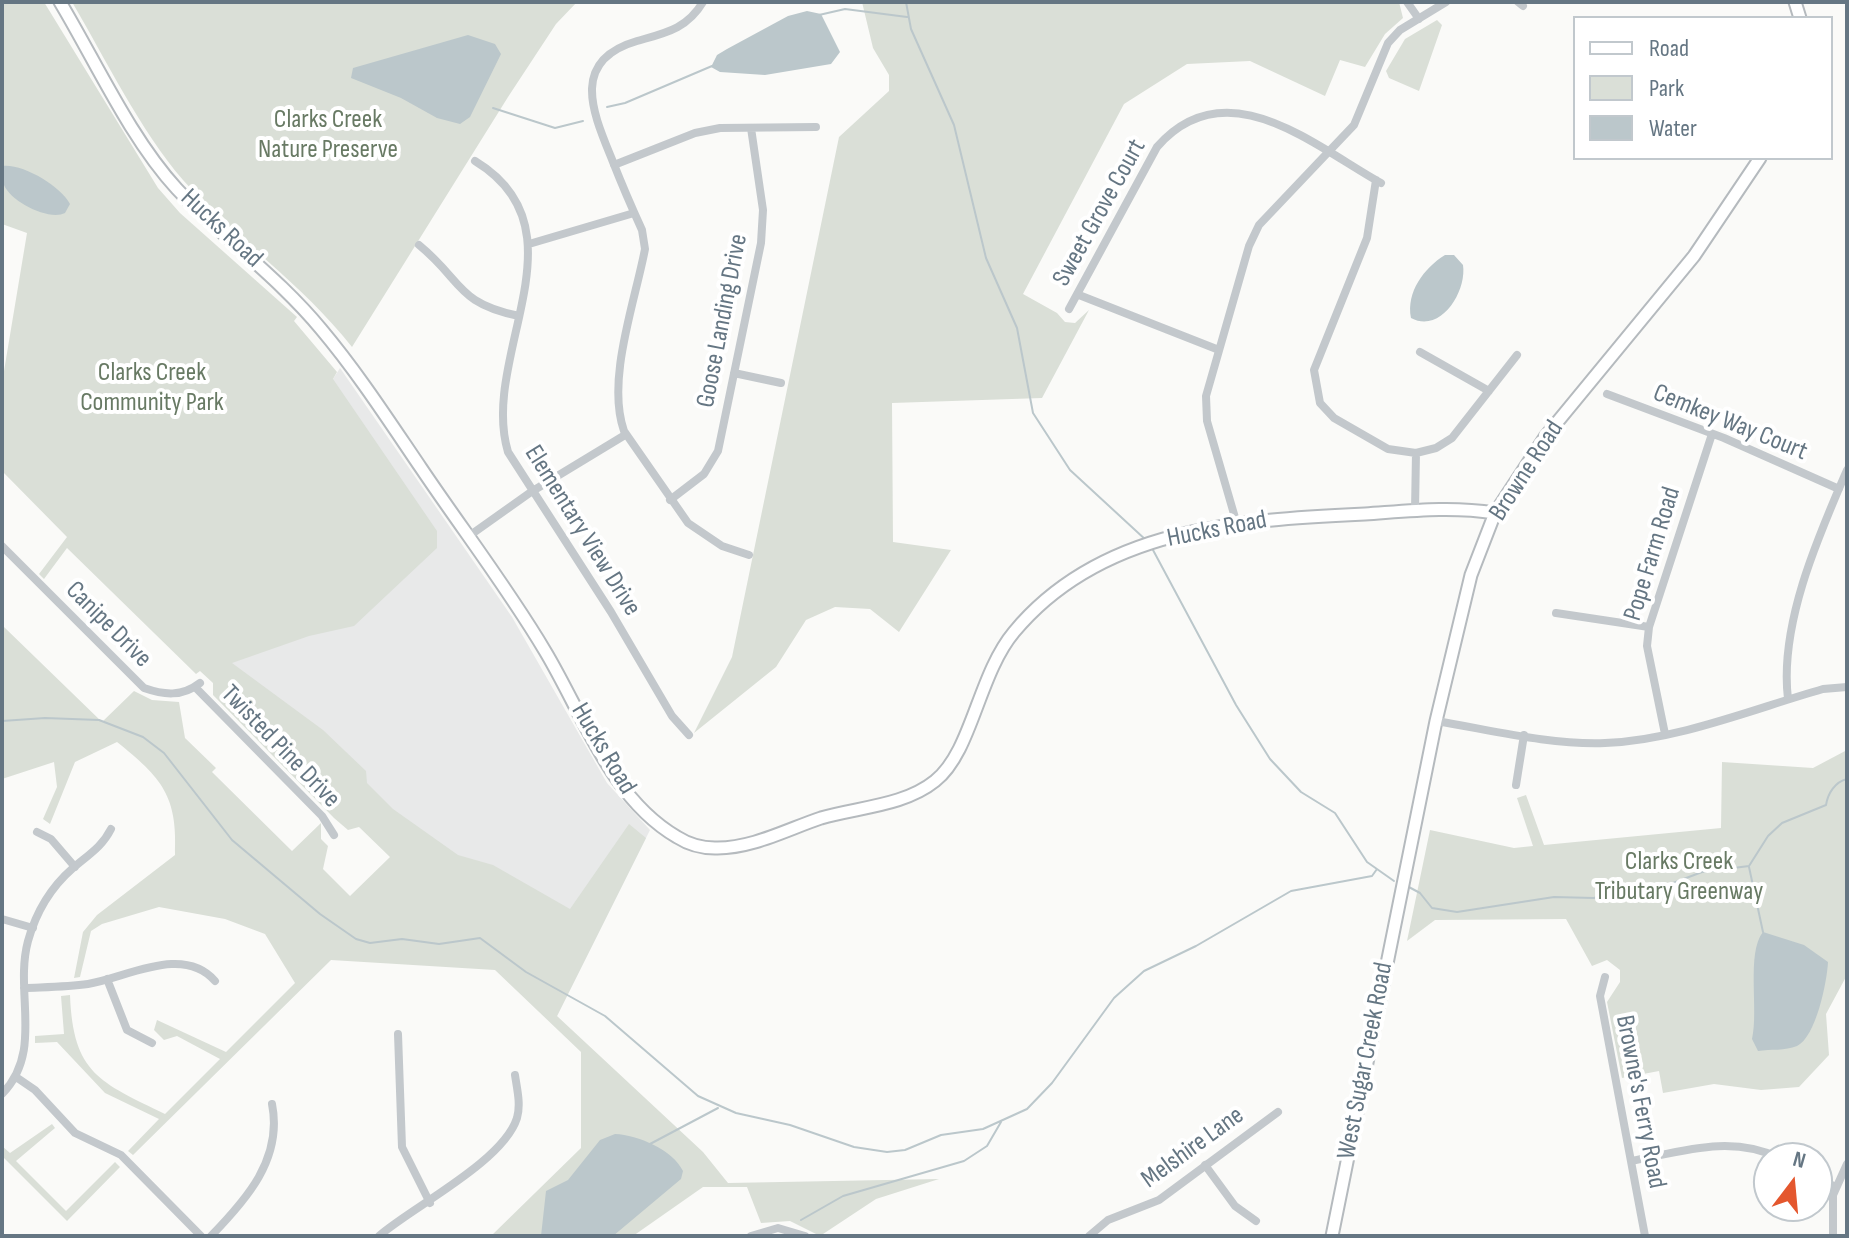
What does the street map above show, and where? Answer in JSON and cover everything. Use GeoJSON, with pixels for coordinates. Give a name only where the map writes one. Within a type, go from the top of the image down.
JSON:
{"type":"FeatureCollection","features":[{"type":"Feature","properties":{"kind":"main road","name":"Hucks Road"},"geometry":{"type":"LineString","coordinates":[[60,2],[158,166],[202,214],[317,324],[469,536],[542,645],[623,787],[650,817],[674,836],[712,848],[743,844],[826,817],[902,798],[934,782],[957,753],[990,669],[1018,628],[1072,582],[1142,546],[1236,521],[1459,508],[1495,513]]}},
{"type":"Feature","properties":{"kind":"main road","name":"Browne Road"},"geometry":{"type":"LineString","coordinates":[[1400,887],[1471,575],[1495,513],[1545,437],[1694,256],[1759,160]]}},
{"type":"Feature","properties":{"kind":"main road","name":"West Sugar Creek Road"},"geometry":{"type":"LineString","coordinates":[[1332,1236],[1400,887]]}},
{"type":"Feature","properties":{"kind":"street"},"geometry":{"type":"LineString","coordinates":[[703,2],[691,21],[672,31],[624,45],[608,54],[597,69],[590,99],[645,249],[619,379],[619,415],[625,435],[688,523],[706,537],[749,555]]}},
{"type":"Feature","properties":{"kind":"street"},"geometry":{"type":"LineString","coordinates":[[1407,2],[1419,19]]}},
{"type":"Feature","properties":{"kind":"street"},"geometry":{"type":"LineString","coordinates":[[1236,521],[1207,421],[1206,396],[1259,225],[1354,125],[1388,43],[1400,30],[1446,2]]}},
{"type":"Feature","properties":{"kind":"street","name":"Sweet Grove Court"},"geometry":{"type":"LineString","coordinates":[[1069,309],[1157,147],[1169,133],[1189,120],[1218,112],[1247,113],[1275,123],[1378,181],[1367,238],[1317,357],[1314,383],[1320,403],[1334,418],[1388,449],[1416,453]]}},
{"type":"Feature","properties":{"kind":"street"},"geometry":{"type":"LineString","coordinates":[[614,165],[695,133],[720,128],[816,127]]}},
{"type":"Feature","properties":{"kind":"street","name":"Goose Landing Drive"},"geometry":{"type":"LineString","coordinates":[[670,500],[711,465],[718,451],[762,232],[763,210],[751,128]]}},
{"type":"Feature","properties":{"kind":"street","name":"Elementary View Drive"},"geometry":{"type":"LineString","coordinates":[[475,161],[490,170],[514,198],[529,244],[529,269],[502,398],[501,424],[508,452],[611,612],[672,716],[689,735]]}},
{"type":"Feature","properties":{"kind":"street"},"geometry":{"type":"LineString","coordinates":[[529,244],[634,213]]}},
{"type":"Feature","properties":{"kind":"street"},"geometry":{"type":"LineString","coordinates":[[419,245],[467,297],[491,311],[519,316]]}},
{"type":"Feature","properties":{"kind":"street"},"geometry":{"type":"LineString","coordinates":[[1079,295],[1219,350]]}},
{"type":"Feature","properties":{"kind":"street"},"geometry":{"type":"LineString","coordinates":[[1420,352],[1489,391]]}},
{"type":"Feature","properties":{"kind":"street"},"geometry":{"type":"LineString","coordinates":[[1415,510],[1416,453],[1436,448],[1452,438],[1517,355]]}},
{"type":"Feature","properties":{"kind":"street"},"geometry":{"type":"LineString","coordinates":[[734,373],[781,383]]}},
{"type":"Feature","properties":{"kind":"street","name":"Cemkey Way Court"},"geometry":{"type":"LineString","coordinates":[[1607,394],[1712,434],[1839,489]]}},
{"type":"Feature","properties":{"kind":"street","name":"Pope Farm Road"},"geometry":{"type":"LineString","coordinates":[[1665,734],[1647,646],[1649,627],[1712,434]]}},
{"type":"Feature","properties":{"kind":"street"},"geometry":{"type":"LineString","coordinates":[[469,536],[531,492],[625,435]]}},
{"type":"Feature","properties":{"kind":"street"},"geometry":{"type":"LineString","coordinates":[[1788,699],[1784,668],[1791,628],[1847,470]]}},
{"type":"Feature","properties":{"kind":"street","name":"Canipe Drive"},"geometry":{"type":"LineString","coordinates":[[2,546],[144,688],[177,694],[198,685]]}},
{"type":"Feature","properties":{"kind":"street"},"geometry":{"type":"LineString","coordinates":[[1556,613],[1649,627]]}},
{"type":"Feature","properties":{"kind":"street","name":"Twisted Pine Drive"},"geometry":{"type":"LineString","coordinates":[[198,685],[322,816],[334,835]]}},
{"type":"Feature","properties":{"kind":"street"},"geometry":{"type":"LineString","coordinates":[[1436,721],[1570,742],[1607,743],[1665,734],[1823,689],[1847,687]]}},
{"type":"Feature","properties":{"kind":"street"},"geometry":{"type":"LineString","coordinates":[[1516,785],[1524,735]]}},
{"type":"Feature","properties":{"kind":"street"},"geometry":{"type":"LineString","coordinates":[[2,1094],[16,1077],[26,1048],[25,958],[33,928],[52,890],[103,844],[111,829]]}},
{"type":"Feature","properties":{"kind":"street"},"geometry":{"type":"LineString","coordinates":[[37,832],[54,841],[75,867]]}},
{"type":"Feature","properties":{"kind":"street"},"geometry":{"type":"LineString","coordinates":[[2,919],[33,928]]}},
{"type":"Feature","properties":{"kind":"street"},"geometry":{"type":"LineString","coordinates":[[24,988],[75,986],[149,967],[177,965],[205,971],[215,981]]}},
{"type":"Feature","properties":{"kind":"street","name":"Browne's Ferry Road"},"geometry":{"type":"LineString","coordinates":[[1605,977],[1600,996],[1645,1236]]}},
{"type":"Feature","properties":{"kind":"street"},"geometry":{"type":"LineString","coordinates":[[107,979],[127,1030],[152,1043]]}},
{"type":"Feature","properties":{"kind":"street"},"geometry":{"type":"LineString","coordinates":[[398,1034],[402,1147],[430,1203]]}},
{"type":"Feature","properties":{"kind":"street"},"geometry":{"type":"LineString","coordinates":[[379,1236],[430,1203],[509,1133],[519,1105],[515,1075]]}},
{"type":"Feature","properties":{"kind":"street"},"geometry":{"type":"LineString","coordinates":[[16,1077],[35,1090],[75,1133],[121,1155],[201,1236]]}},
{"type":"Feature","properties":{"kind":"street"},"geometry":{"type":"LineString","coordinates":[[211,1236],[257,1185],[275,1123],[272,1104]]}},
{"type":"Feature","properties":{"kind":"street","name":"Melshire Lane"},"geometry":{"type":"LineString","coordinates":[[1089,1236],[1108,1220],[1151,1205],[1278,1112]]}},
{"type":"Feature","properties":{"kind":"street"},"geometry":{"type":"LineString","coordinates":[[1631,1161],[1722,1145],[1753,1148]]}},
{"type":"Feature","properties":{"kind":"street"},"geometry":{"type":"LineString","coordinates":[[1833,1236],[1831,1210],[1836,1187],[1847,1164]]}},
{"type":"Feature","properties":{"kind":"street"},"geometry":{"type":"LineString","coordinates":[[1205,1165],[1235,1206],[1256,1221]]}},
{"type":"Feature","properties":{"kind":"street"},"geometry":{"type":"LineString","coordinates":[[751,1236],[778,1228],[805,1236]]}},
{"type":"Feature","properties":{"kind":"shaded area"},"geometry":{"type":"Polygon","coordinates":[[[340,368],[512,617],[607,783],[650,830],[557,1016],[169,639],[340,368]]]}},
{"type":"Feature","properties":{"kind":"green space","name":"Clarks Creek Community Park"},"geometry":{"type":"Polygon","coordinates":[[[2,2],[44,2],[158,188],[180,213],[297,317],[294,321],[337,372],[333,379],[437,531],[437,548],[354,626],[309,636],[232,663],[323,730],[366,771],[367,783],[393,809],[458,855],[493,865],[570,909],[629,824],[646,838],[557,1016],[703,1152],[728,1183],[939,1179],[876,1199],[820,1236],[790,1221],[761,1223],[747,1187],[703,1187],[633,1236],[491,1236],[581,1148],[581,1052],[495,970],[331,960],[133,1155],[128,1151],[159,1119],[105,1093],[57,1042],[35,1043],[35,1036],[64,1034],[61,996],[70,995],[77,1042],[94,1072],[123,1093],[165,1114],[220,1059],[177,1036],[164,1040],[154,1030],[157,1020],[226,1052],[295,983],[265,934],[225,919],[159,907],[102,924],[91,931],[80,977],[74,978],[83,932],[97,915],[175,855],[174,818],[170,803],[156,778],[117,742],[75,762],[50,824],[43,819],[57,787],[54,762],[2,779],[4,627],[102,722],[134,691],[152,700],[179,702],[185,738],[216,768],[212,772],[292,851],[321,823],[321,839],[328,846],[323,869],[350,896],[390,857],[359,827],[348,830],[334,818],[213,695],[213,683],[200,671],[196,674],[67,548],[44,579],[39,574],[67,537],[2,471],[2,383],[27,233],[2,224],[2,2]]]}},
{"type":"Feature","properties":{"kind":"green space","name":"Clarks Creek Nature Preserve"},"geometry":{"type":"Polygon","coordinates":[[[72,2],[577,2],[556,24],[508,97],[352,347],[312,302],[183,180],[138,117],[72,2]]]}},
{"type":"Feature","properties":{"kind":"green space"},"geometry":{"type":"Polygon","coordinates":[[[862,2],[1399,2],[1403,18],[1385,34],[1365,67],[1340,60],[1325,96],[1250,61],[1187,64],[1124,104],[1023,294],[1057,313],[1065,322],[1075,323],[1089,310],[1042,398],[892,403],[893,542],[951,550],[899,632],[870,609],[835,607],[806,620],[776,667],[694,733],[732,657],[839,137],[889,91],[889,75],[873,48],[862,2]]]}},
{"type":"Feature","properties":{"kind":"green space"},"geometry":{"type":"Polygon","coordinates":[[[1437,20],[1442,25],[1419,91],[1389,78],[1386,71],[1405,39],[1437,20]]]}},
{"type":"Feature","properties":{"kind":"green space","name":"Clarks Creek Tributary Greenway"},"geometry":{"type":"Polygon","coordinates":[[[1847,750],[1847,975],[1826,1014],[1829,1055],[1799,1087],[1761,1090],[1714,1084],[1663,1093],[1659,1071],[1622,1078],[1607,1002],[1620,982],[1620,970],[1607,960],[1592,966],[1566,919],[1435,920],[1407,941],[1430,830],[1514,848],[1533,846],[1517,798],[1526,795],[1544,845],[1721,828],[1722,762],[1813,768],[1847,750]]]}},
{"type":"Feature","properties":{"kind":"green space"},"geometry":{"type":"Polygon","coordinates":[[[52,1124],[55,1128],[16,1161],[66,1211],[115,1162],[120,1167],[67,1221],[2,1156],[2,1146],[10,1153],[52,1124]]]}},
{"type":"Feature","properties":{"kind":"water"},"geometry":{"type":"Polygon","coordinates":[[[807,11],[821,14],[840,52],[831,64],[765,75],[720,72],[711,67],[717,55],[727,49],[788,16],[807,11]]]}},
{"type":"Feature","properties":{"kind":"water"},"geometry":{"type":"Polygon","coordinates":[[[468,35],[495,44],[501,54],[470,117],[460,124],[437,118],[401,98],[351,78],[353,68],[468,35]]]}},
{"type":"Feature","properties":{"kind":"water"},"geometry":{"type":"Polygon","coordinates":[[[2,166],[20,168],[50,183],[70,204],[65,213],[41,212],[14,198],[3,183],[2,166]]]}},
{"type":"Feature","properties":{"kind":"water"},"geometry":{"type":"Polygon","coordinates":[[[1445,255],[1454,255],[1463,265],[1461,286],[1456,297],[1442,315],[1432,320],[1411,318],[1411,299],[1418,282],[1445,255]]]}},
{"type":"Feature","properties":{"kind":"water"},"geometry":{"type":"Polygon","coordinates":[[[1763,932],[1804,945],[1828,962],[1815,1021],[1804,1041],[1792,1048],[1758,1051],[1752,1039],[1755,954],[1763,932]]]}},
{"type":"Feature","properties":{"kind":"water"},"geometry":{"type":"Polygon","coordinates":[[[615,1134],[634,1137],[663,1150],[683,1171],[681,1179],[613,1236],[541,1236],[546,1191],[568,1180],[600,1140],[615,1134]]]}},
{"type":"Feature","properties":{"kind":"waterway"},"geometry":{"type":"LineString","coordinates":[[906,2],[911,29],[954,125],[986,258],[1017,328],[1033,413],[1070,470],[1147,541]]}},
{"type":"Feature","properties":{"kind":"waterway"},"geometry":{"type":"LineString","coordinates":[[819,15],[845,9],[907,17]]}},
{"type":"Feature","properties":{"kind":"waterway"},"geometry":{"type":"LineString","coordinates":[[607,107],[625,103],[712,66]]}},
{"type":"Feature","properties":{"kind":"waterway"},"geometry":{"type":"LineString","coordinates":[[493,108],[555,128],[583,121]]}},
{"type":"Feature","properties":{"kind":"waterway"},"geometry":{"type":"LineString","coordinates":[[1153,550],[1236,705],[1270,759],[1301,792],[1335,813],[1367,862],[1394,881]]}},
{"type":"Feature","properties":{"kind":"waterway"},"geometry":{"type":"LineString","coordinates":[[2,721],[45,718],[99,720],[143,737],[164,753],[232,840],[320,914],[356,939],[370,943],[402,939],[439,944],[480,938],[526,972],[605,1016],[698,1096],[736,1113],[790,1125],[854,1147],[887,1152],[905,1150],[941,1135],[983,1129],[1027,1109],[1052,1083],[1114,998],[1144,971],[1196,946],[1291,891],[1372,876],[1377,869]]}},
{"type":"Feature","properties":{"kind":"waterway"},"geometry":{"type":"LineString","coordinates":[[1407,886],[1420,893],[1432,908],[1457,912],[1554,897],[1594,898],[1626,887],[1660,888],[1702,872],[1749,866],[1768,836],[1782,823],[1826,805],[1833,789],[1847,779]]}},
{"type":"Feature","properties":{"kind":"waterway"},"geometry":{"type":"LineString","coordinates":[[1749,867],[1763,932]]}},
{"type":"Feature","properties":{"kind":"waterway"},"geometry":{"type":"LineString","coordinates":[[650,1144],[718,1108]]}},
{"type":"Feature","properties":{"kind":"waterway"},"geometry":{"type":"LineString","coordinates":[[801,1220],[843,1196],[964,1161],[987,1146],[1001,1122]]}}]}
